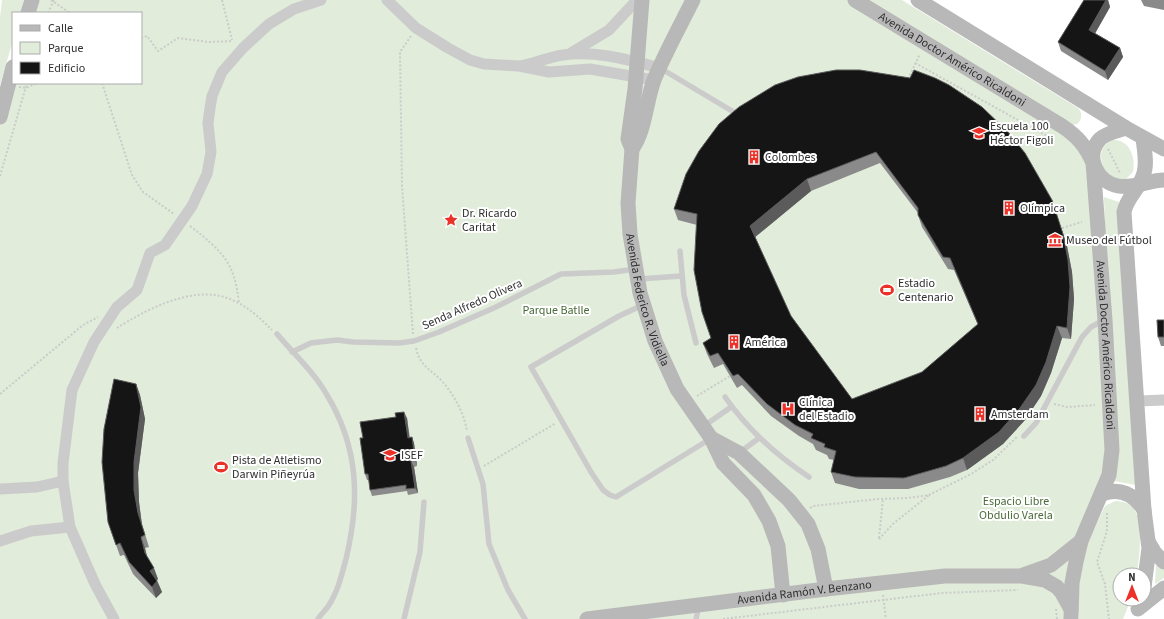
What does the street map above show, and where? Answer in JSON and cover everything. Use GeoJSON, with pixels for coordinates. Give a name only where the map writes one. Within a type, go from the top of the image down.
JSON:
{"type":"FeatureCollection","features":[{"type":"Feature","properties":{"kind":"street"},"geometry":{"type":"LineString","coordinates":[[28,12],[32,0]]}},
{"type":"Feature","properties":{"kind":"street"},"geometry":{"type":"LineString","coordinates":[[114,619],[95,584],[70,527],[63,481],[62,463],[72,390],[94,342],[117,307],[137,290],[150,253],[166,245],[192,206],[207,174],[211,152],[208,123],[212,96],[222,72],[242,48],[269,24],[294,9],[321,0]]}},
{"type":"Feature","properties":{"kind":"street"},"geometry":{"type":"LineString","coordinates":[[387,0],[416,28],[470,60],[484,64],[519,66],[549,72],[590,69],[636,69]]}},
{"type":"Feature","properties":{"kind":"street"},"geometry":{"type":"LineString","coordinates":[[570,54],[608,30],[637,0]]}},
{"type":"Feature","properties":{"kind":"street","name":"Avenida Federico R. Vidiella"},"geometry":{"type":"LineString","coordinates":[[642,0],[628,138],[632,149],[628,202],[630,234],[636,274],[643,305],[662,358],[686,403],[707,433],[723,463],[754,495],[769,521],[778,546],[783,594]]}},
{"type":"Feature","properties":{"kind":"street","name":"Avenida Federico R. Vidiella"},"geometry":{"type":"LineString","coordinates":[[632,149],[639,140],[646,105],[657,74],[693,0]]}},
{"type":"Feature","properties":{"kind":"street","name":"Avenida Doctor Américo Ricaldoni"},"geometry":{"type":"LineString","coordinates":[[855,0],[1076,136],[1084,146],[1093,163],[1105,320],[1112,450],[1109,475],[1081,541],[1072,583],[1071,614]]}},
{"type":"Feature","properties":{"kind":"street"},"geometry":{"type":"LineString","coordinates":[[918,0],[1126,128],[1164,149]]}},
{"type":"Feature","properties":{"kind":"street"},"geometry":{"type":"LineString","coordinates":[[519,66],[570,54],[592,54],[636,69],[657,74]]}},
{"type":"Feature","properties":{"kind":"street"},"geometry":{"type":"LineString","coordinates":[[0,117],[12,70]]}},
{"type":"Feature","properties":{"kind":"street"},"geometry":{"type":"LineString","coordinates":[[1126,128],[1111,133],[1100,140],[1093,152],[1093,163],[1102,178],[1107,183],[1119,186],[1139,185],[1164,180]]}},
{"type":"Feature","properties":{"kind":"street"},"geometry":{"type":"LineString","coordinates":[[1143,138],[1145,169],[1139,185],[1127,201],[1124,212],[1138,401],[1144,510],[1149,543],[1148,567]]}},
{"type":"Feature","properties":{"kind":"street"},"geometry":{"type":"LineString","coordinates":[[1138,401],[1164,400]]}},
{"type":"Feature","properties":{"kind":"street","name":"Avenida Federico R. Vidiella"},"geometry":{"type":"LineString","coordinates":[[707,433],[739,453],[790,500],[808,524],[818,549],[826,589]]}},
{"type":"Feature","properties":{"kind":"street"},"geometry":{"type":"LineString","coordinates":[[0,489],[37,487],[63,481]]}},
{"type":"Feature","properties":{"kind":"street"},"geometry":{"type":"LineString","coordinates":[[1102,494],[1115,491],[1134,496],[1144,510]]}},
{"type":"Feature","properties":{"kind":"street"},"geometry":{"type":"LineString","coordinates":[[0,540],[31,531],[70,527]]}},
{"type":"Feature","properties":{"kind":"street","name":"Avenida Ramón V. Benzano"},"geometry":{"type":"LineString","coordinates":[[1023,582],[1063,557],[1081,541]]}},
{"type":"Feature","properties":{"kind":"street"},"geometry":{"type":"LineString","coordinates":[[1149,543],[1155,553],[1164,562]]}},
{"type":"Feature","properties":{"kind":"street","name":"Avenida Ramón V. Benzano"},"geometry":{"type":"LineString","coordinates":[[587,619],[698,612],[783,594],[934,577],[1023,582],[1045,580],[1057,587],[1062,593],[1071,614]]}},
{"type":"Feature","properties":{"kind":"street"},"geometry":{"type":"LineString","coordinates":[[1138,609],[1164,588]]}},
{"type":"Feature","properties":{"kind":"lane"},"geometry":{"type":"LineString","coordinates":[[657,74],[740,112],[732,118]]}},
{"type":"Feature","properties":{"kind":"lane"},"geometry":{"type":"LineString","coordinates":[[680,252],[681,276],[688,316],[696,343]]}},
{"type":"Feature","properties":{"kind":"lane","name":"Senda Alfredo Olivera"},"geometry":{"type":"LineString","coordinates":[[292,352],[311,343],[337,340],[353,342],[399,343],[414,341],[439,332],[496,307],[561,274],[614,272],[681,276]]}},
{"type":"Feature","properties":{"kind":"lane"},"geometry":{"type":"LineString","coordinates":[[643,305],[619,316],[532,366],[577,448],[603,490],[610,495],[616,496],[707,433],[731,407]]}},
{"type":"Feature","properties":{"kind":"lane"},"geometry":{"type":"LineString","coordinates":[[1024,436],[1036,423],[1082,337],[1091,327],[1105,320]]}},
{"type":"Feature","properties":{"kind":"lane"},"geometry":{"type":"LineString","coordinates":[[276,334],[310,371],[328,396],[342,424],[352,458],[356,486],[353,525],[342,575],[329,605],[318,619]]}},
{"type":"Feature","properties":{"kind":"lane"},"geometry":{"type":"LineString","coordinates":[[725,397],[731,407],[759,438],[774,452],[809,477]]}},
{"type":"Feature","properties":{"kind":"lane"},"geometry":{"type":"LineString","coordinates":[[468,438],[483,484],[489,544],[508,590],[525,619]]}},
{"type":"Feature","properties":{"kind":"lane"},"geometry":{"type":"LineString","coordinates":[[739,453],[759,438]]}},
{"type":"Feature","properties":{"kind":"lane"},"geometry":{"type":"LineString","coordinates":[[404,619],[420,552],[424,502]]}},
{"type":"Feature","properties":{"kind":"path"},"geometry":{"type":"LineString","coordinates":[[51,0],[69,12]]}},
{"type":"Feature","properties":{"kind":"path"},"geometry":{"type":"LineString","coordinates":[[222,0],[236,57]]}},
{"type":"Feature","properties":{"kind":"path"},"geometry":{"type":"LineString","coordinates":[[48,12],[54,1]]}},
{"type":"Feature","properties":{"kind":"path"},"geometry":{"type":"LineString","coordinates":[[416,28],[400,52],[402,186],[406,259],[414,341],[418,359],[442,382],[458,404],[465,420],[468,438]]}},
{"type":"Feature","properties":{"kind":"path"},"geometry":{"type":"LineString","coordinates":[[142,38],[148,36],[158,51],[178,38],[209,42],[232,41]]}},
{"type":"Feature","properties":{"kind":"path"},"geometry":{"type":"LineString","coordinates":[[905,85],[925,43]]}},
{"type":"Feature","properties":{"kind":"path"},"geometry":{"type":"LineString","coordinates":[[915,63],[1054,140]]}},
{"type":"Feature","properties":{"kind":"path"},"geometry":{"type":"LineString","coordinates":[[8,84],[26,88],[35,84]]}},
{"type":"Feature","properties":{"kind":"path"},"geometry":{"type":"LineString","coordinates":[[0,176],[28,84]]}},
{"type":"Feature","properties":{"kind":"path"},"geometry":{"type":"LineString","coordinates":[[102,84],[132,175],[143,192],[158,204],[182,219],[210,241],[226,258],[236,282],[239,304]]}},
{"type":"Feature","properties":{"kind":"path"},"geometry":{"type":"LineString","coordinates":[[1100,140],[1106,145],[1122,175],[1119,186]]}},
{"type":"Feature","properties":{"kind":"path"},"geometry":{"type":"LineString","coordinates":[[1062,228],[1082,222]]}},
{"type":"Feature","properties":{"kind":"path"},"geometry":{"type":"LineString","coordinates":[[111,331],[144,311],[174,300],[200,295],[214,295],[226,297],[255,314],[276,334]]}},
{"type":"Feature","properties":{"kind":"path"},"geometry":{"type":"LineString","coordinates":[[0,394],[83,324],[117,307]]}},
{"type":"Feature","properties":{"kind":"path"},"geometry":{"type":"LineString","coordinates":[[686,403],[730,376]]}},
{"type":"Feature","properties":{"kind":"path"},"geometry":{"type":"LineString","coordinates":[[1047,403],[1067,407],[1095,405]]}},
{"type":"Feature","properties":{"kind":"path"},"geometry":{"type":"LineString","coordinates":[[478,469],[562,420]]}},
{"type":"Feature","properties":{"kind":"path"},"geometry":{"type":"LineString","coordinates":[[883,499],[879,538],[892,524],[929,495],[971,474],[993,460],[1017,437],[1024,436]]}},
{"type":"Feature","properties":{"kind":"path"},"geometry":{"type":"LineString","coordinates":[[801,515],[813,506],[929,495]]}},
{"type":"Feature","properties":{"kind":"path"},"geometry":{"type":"LineString","coordinates":[[1107,509],[1107,530],[1097,562],[1104,584],[1109,619]]}},
{"type":"Feature","properties":{"kind":"path"},"geometry":{"type":"LineString","coordinates":[[882,582],[886,619]]}},
{"type":"Feature","properties":{"kind":"path"},"geometry":{"type":"LineString","coordinates":[[723,619],[1023,582]]}},
{"type":"Feature","properties":{"kind":"path"},"geometry":{"type":"LineString","coordinates":[[1056,607],[1057,619]]}},
{"type":"Feature","properties":{"kind":"green space"},"geometry":{"type":"Polygon","coordinates":[[[2,0],[24,0],[21,12],[12,12],[12,43],[0,85],[0,17],[2,0]]]}},
{"type":"Feature","properties":{"kind":"green space","name":"Parque Batlle"},"geometry":{"type":"Polygon","coordinates":[[[32,0],[855,0],[1084,146],[1112,436],[1090,518],[1071,619],[0,619],[0,117],[13,84],[142,84],[142,12],[28,12],[32,0]]]}},
{"type":"Feature","properties":{"kind":"green space"},"geometry":{"type":"Polygon","coordinates":[[[867,0],[902,0],[1078,108],[1081,115],[1080,121],[1077,124],[1072,125],[867,0]]]}},
{"type":"Feature","properties":{"kind":"green space"},"geometry":{"type":"Polygon","coordinates":[[[1113,140],[1123,142],[1130,150],[1132,155],[1134,166],[1133,172],[1125,180],[1119,181],[1104,171],[1101,153],[1105,146],[1113,140]]]}},
{"type":"Feature","properties":{"kind":"green space"},"geometry":{"type":"Polygon","coordinates":[[[1104,197],[1119,202],[1117,212],[1136,485],[1114,481],[1104,197]]]}},
{"type":"Feature","properties":{"kind":"green space"},"geometry":{"type":"Polygon","coordinates":[[[1115,501],[1120,501],[1130,505],[1134,509],[1140,532],[1138,567],[1112,567],[1112,607],[1128,607],[1123,619],[1079,619],[1079,582],[1088,542],[1105,506],[1115,501]]]}},
{"type":"Feature","properties":{"kind":"green space"},"geometry":{"type":"Polygon","coordinates":[[[1156,564],[1164,570],[1164,578],[1155,584],[1156,564]]]}},
{"type":"Feature","properties":{"kind":"building"},"geometry":{"type":"Polygon","coordinates":[[[1084,0],[1106,0],[1089,30],[1120,48],[1105,71],[1058,42],[1084,0]]]}},
{"type":"Feature","properties":{"kind":"building","name":"Estadio Centenario"},"geometry":{"type":"Polygon","coordinates":[[[836,70],[860,70],[910,78],[914,70],[935,78],[949,85],[982,107],[1008,132],[1025,153],[1052,200],[1063,234],[1068,260],[1070,287],[1067,328],[1057,326],[1046,362],[1036,385],[1020,408],[999,432],[963,458],[946,466],[904,478],[855,477],[831,472],[836,451],[824,447],[825,444],[811,438],[813,434],[795,425],[767,404],[738,374],[733,376],[718,353],[710,356],[703,343],[711,338],[702,312],[694,270],[697,214],[674,209],[686,174],[699,151],[719,124],[739,107],[775,85],[798,77],[836,70]],[[876,152],[807,179],[750,226],[791,316],[852,399],[922,372],[978,324],[950,258],[943,257],[918,215],[918,208],[876,152]]]}},
{"type":"Feature","properties":{"kind":"building"},"geometry":{"type":"Polygon","coordinates":[[[1157,320],[1164,320],[1164,337],[1158,337],[1157,320]]]}},
{"type":"Feature","properties":{"kind":"building"},"geometry":{"type":"Polygon","coordinates":[[[114,379],[136,384],[141,407],[134,462],[134,490],[138,513],[145,535],[141,537],[145,553],[154,568],[150,571],[157,581],[152,587],[129,562],[120,543],[116,545],[108,522],[102,462],[104,429],[114,379]]]}},
{"type":"Feature","properties":{"kind":"building","name":"ISEF"},"geometry":{"type":"Polygon","coordinates":[[[404,412],[408,438],[412,437],[415,460],[411,461],[415,488],[406,489],[406,485],[370,490],[368,474],[365,474],[360,438],[363,438],[360,422],[396,417],[395,413],[404,412]]]}},
{"type":"Feature","properties":{"kind":"place","name":"Escuela 100 Héctor Figoli"},"geometry":{"type":"Point","coordinates":[979,133]}},
{"type":"Feature","properties":{"kind":"place","name":"Colombes"},"geometry":{"type":"Point","coordinates":[754,157]}},
{"type":"Feature","properties":{"kind":"place","name":"Olímpica"},"geometry":{"type":"Point","coordinates":[1009,208]}},
{"type":"Feature","properties":{"kind":"place","name":"Dr. Ricardo Caritat"},"geometry":{"type":"Point","coordinates":[451,220]}},
{"type":"Feature","properties":{"kind":"place","name":"Museo del Fútbol"},"geometry":{"type":"Point","coordinates":[1055,240]}},
{"type":"Feature","properties":{"kind":"place","name":"Estadio Centenario"},"geometry":{"type":"Point","coordinates":[887,290]}},
{"type":"Feature","properties":{"kind":"place","name":"América"},"geometry":{"type":"Point","coordinates":[734,342]}},
{"type":"Feature","properties":{"kind":"place","name":"Clínica del Estadio"},"geometry":{"type":"Point","coordinates":[788,409]}},
{"type":"Feature","properties":{"kind":"place","name":"Amsterdam"},"geometry":{"type":"Point","coordinates":[980,414]}},
{"type":"Feature","properties":{"kind":"place","name":"ISEF"},"geometry":{"type":"Point","coordinates":[390,455]}},
{"type":"Feature","properties":{"kind":"place","name":"Pista de Atletismo Darwin Piñeyrúa"},"geometry":{"type":"Point","coordinates":[221,467]}},
{"type":"Feature","properties":{"kind":"park label","name":"Espacio Libre Obdulio Varela"},"geometry":{"type":"Point","coordinates":[1016,508]}}]}
